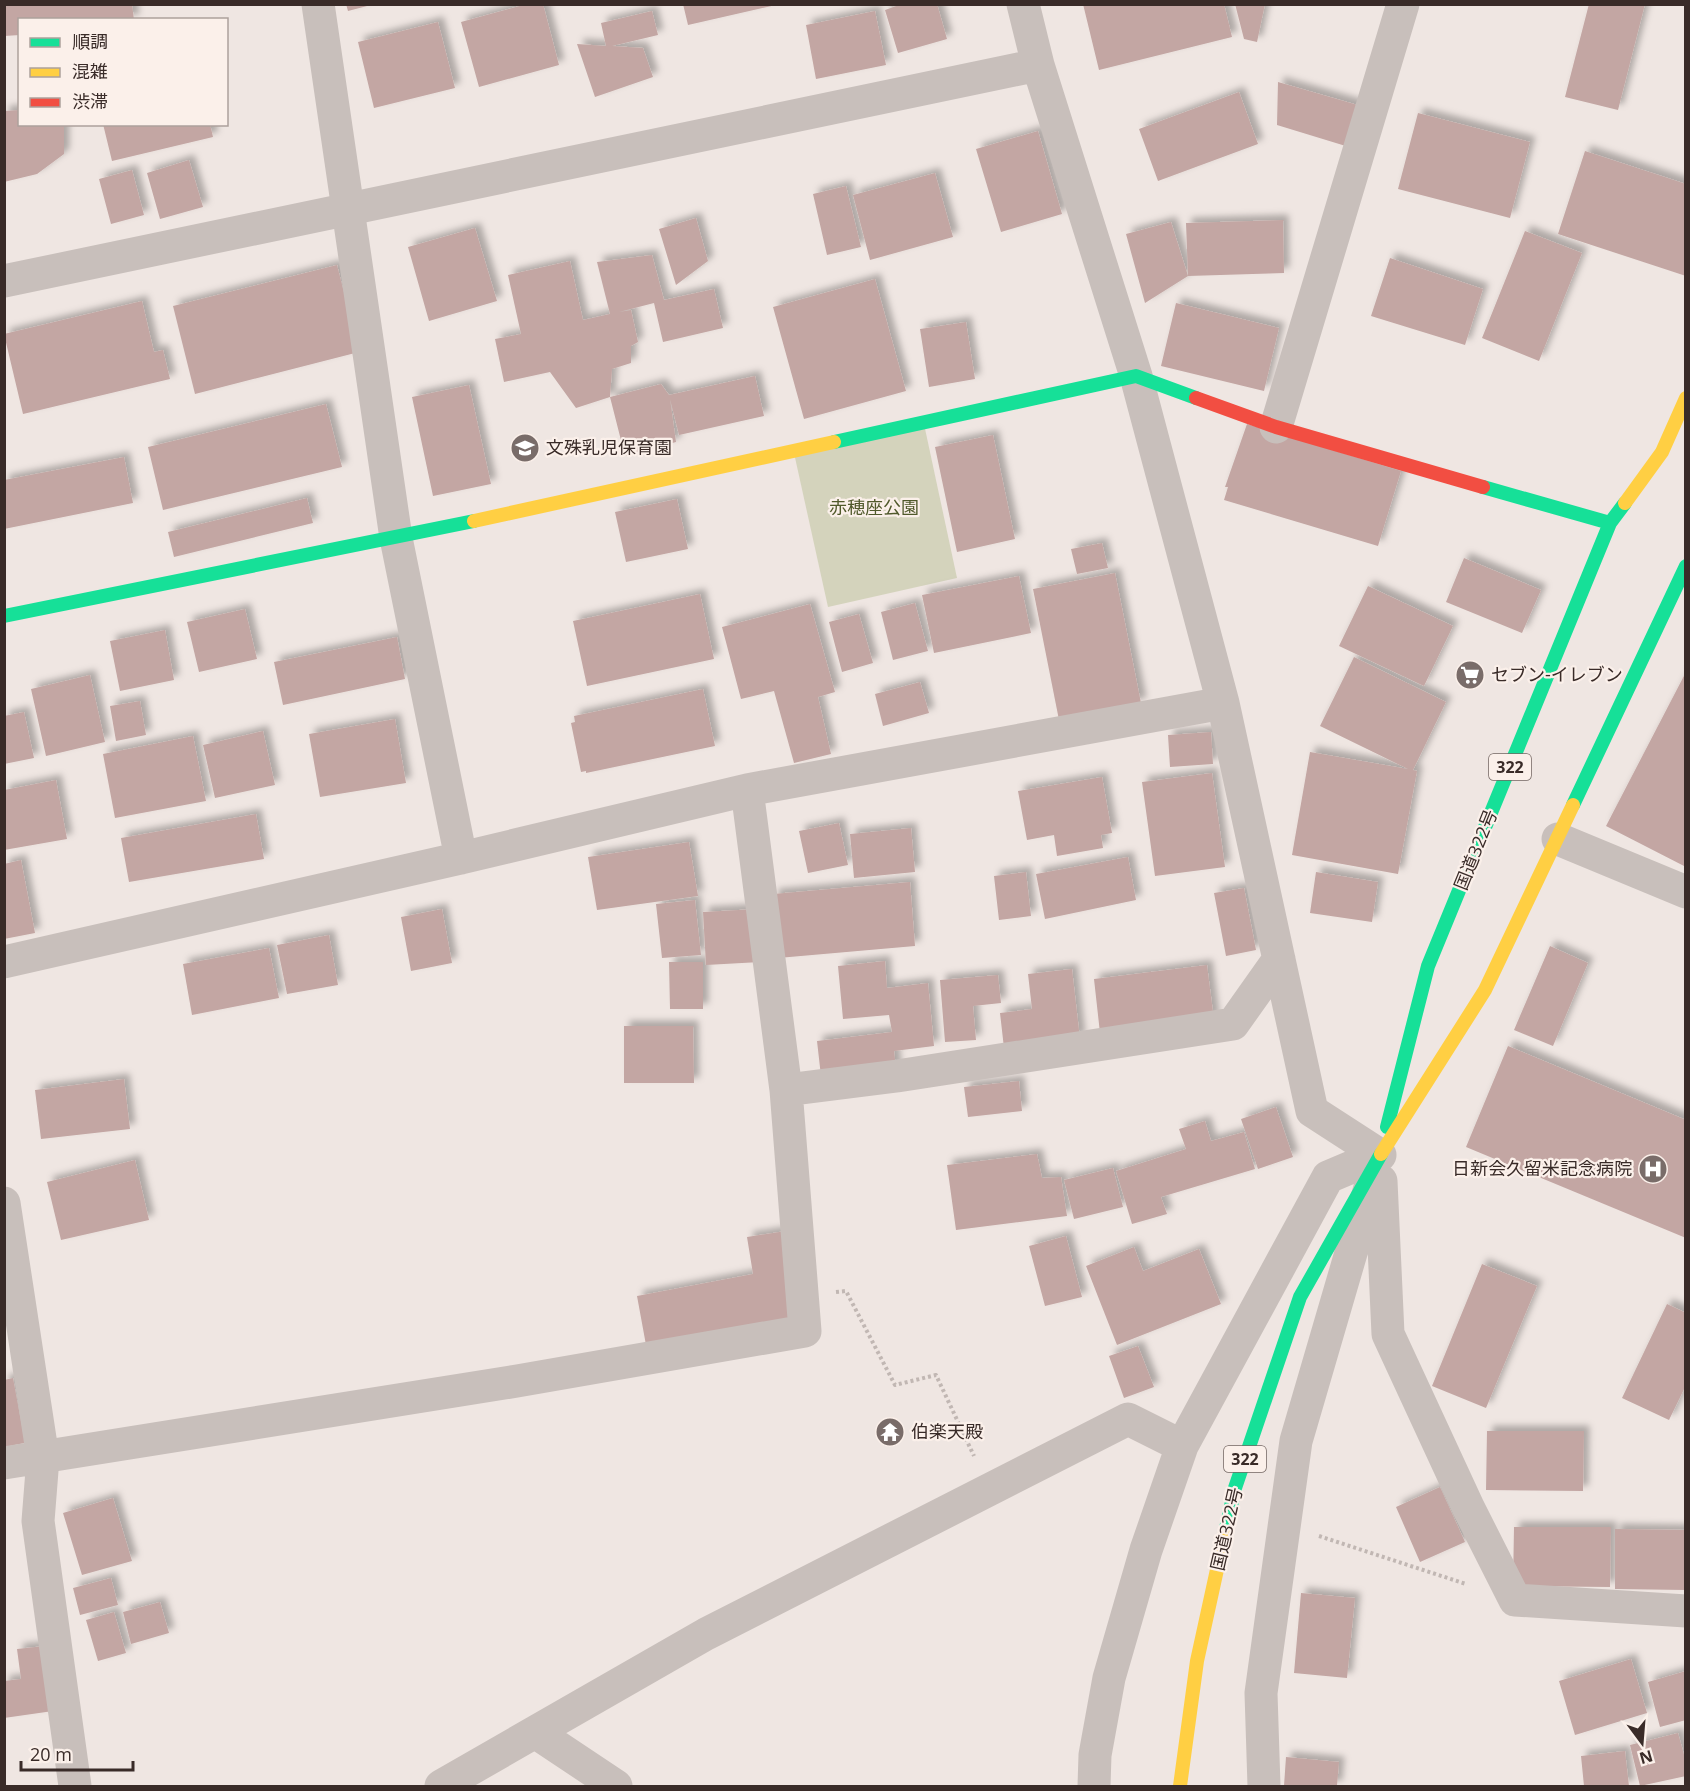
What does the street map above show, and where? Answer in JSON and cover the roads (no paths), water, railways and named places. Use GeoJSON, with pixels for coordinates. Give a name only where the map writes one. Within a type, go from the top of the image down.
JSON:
{"type":"FeatureCollection","features":[{"type":"Feature","properties":{"kind":"main road"},"geometry":{"type":"LineString","coordinates":[[4,616],[396,538],[1136,376],[1276,427],[1610,523]]}},
{"type":"Feature","properties":{"kind":"main road","name":"国道322号"},"geometry":{"type":"LineString","coordinates":[[1380,1155],[1428,966],[1610,523],[1662,452],[1686,398]]}},
{"type":"Feature","properties":{"kind":"main road","name":"国道322号"},"geometry":{"type":"LineString","coordinates":[[1180,1786],[1197,1661],[1235,1488],[1300,1297],[1380,1155],[1485,990],[1686,566]]}},
{"type":"Feature","properties":{"kind":"street"},"geometry":{"type":"LineString","coordinates":[[318,4],[396,538],[462,858]]}},
{"type":"Feature","properties":{"kind":"street"},"geometry":{"type":"LineString","coordinates":[[1023,4],[1038,65],[1136,376],[1223,703],[1312,1111],[1380,1155]]}},
{"type":"Feature","properties":{"kind":"street"},"geometry":{"type":"LineString","coordinates":[[1276,427],[1403,4]]}},
{"type":"Feature","properties":{"kind":"street"},"geometry":{"type":"LineString","coordinates":[[4,281],[1038,65]]}},
{"type":"Feature","properties":{"kind":"street"},"geometry":{"type":"LineString","coordinates":[[4,962],[462,858],[747,790],[1223,703]]}},
{"type":"Feature","properties":{"kind":"street"},"geometry":{"type":"LineString","coordinates":[[4,1464],[805,1331],[786,1090],[747,790]]}},
{"type":"Feature","properties":{"kind":"street"},"geometry":{"type":"LineString","coordinates":[[1558,839],[1686,892]]}},
{"type":"Feature","properties":{"kind":"street"},"geometry":{"type":"LineString","coordinates":[[786,1090],[897,1076],[1233,1024],[1279,959]]}},
{"type":"Feature","properties":{"kind":"street"},"geometry":{"type":"LineString","coordinates":[[1071,1786],[1095,1771],[1109,1678],[1146,1550],[1182,1446],[1328,1177],[1380,1155]]}},
{"type":"Feature","properties":{"kind":"street"},"geometry":{"type":"LineString","coordinates":[[1264,1786],[1261,1693],[1296,1441],[1380,1155]]}},
{"type":"Feature","properties":{"kind":"street"},"geometry":{"type":"LineString","coordinates":[[1380,1155],[1388,1334],[1468,1507],[1515,1600],[1686,1611]]}},
{"type":"Feature","properties":{"kind":"street"},"geometry":{"type":"LineString","coordinates":[[4,1203],[44,1458],[38,1521],[75,1786]]}},
{"type":"Feature","properties":{"kind":"street"},"geometry":{"type":"LineString","coordinates":[[441,1786],[706,1634],[1128,1419],[1182,1446]]}},
{"type":"Feature","properties":{"kind":"street"},"geometry":{"type":"LineString","coordinates":[[535,1732],[616,1786]]}},
{"type":"Feature","properties":{"kind":"place","name":"文殊乳児保育園"},"geometry":{"type":"Point","coordinates":[525,448]}},
{"type":"Feature","properties":{"kind":"place","name":"セブン-イレブン"},"geometry":{"type":"Point","coordinates":[1470,675]}},
{"type":"Feature","properties":{"kind":"place","name":"日新会久留米記念病院"},"geometry":{"type":"Point","coordinates":[1653,1169]}},
{"type":"Feature","properties":{"kind":"place","name":"伯楽天殿"},"geometry":{"type":"Point","coordinates":[890,1432]}},
{"type":"Feature","properties":{"kind":"park label","name":"赤穂座公園"},"geometry":{"type":"Point","coordinates":[874,508]}}]}
